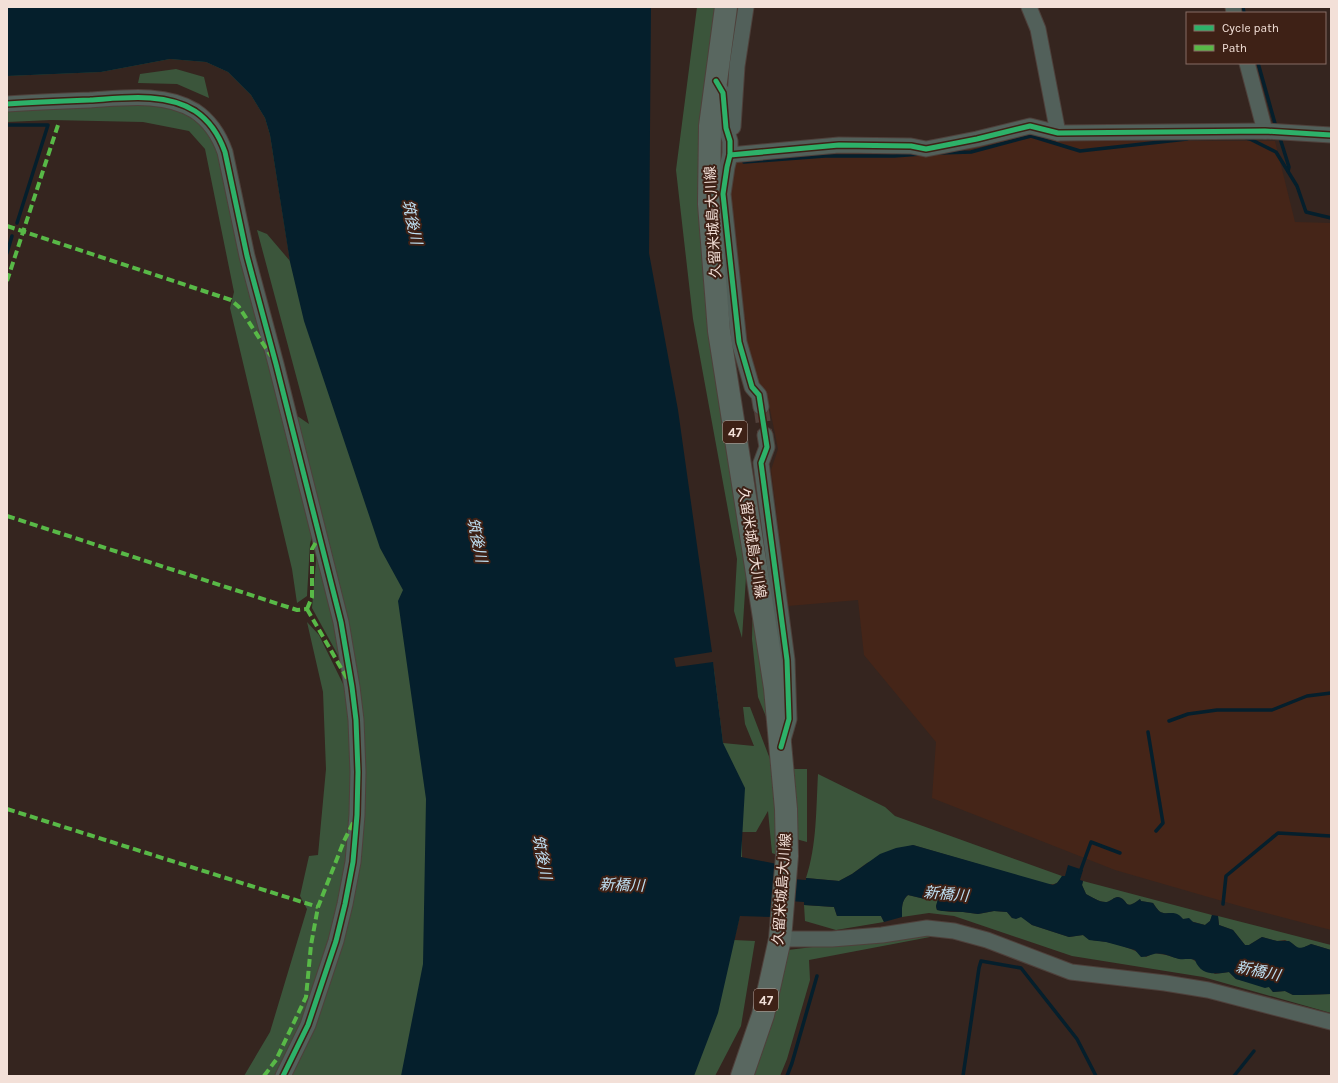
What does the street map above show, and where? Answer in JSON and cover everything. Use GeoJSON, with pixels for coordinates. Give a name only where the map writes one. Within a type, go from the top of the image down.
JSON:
{"type":"FeatureCollection","features":[{"type":"Feature","properties":{"kind":"main road","name":"久留米城島大川線"},"geometry":{"type":"LineString","coordinates":[[726,7],[710,126],[709,204],[719,332],[775,688],[786,809],[787,856],[781,930],[763,1015],[744,1074]]}},
{"type":"Feature","properties":{"kind":"street"},"geometry":{"type":"LineString","coordinates":[[746,7],[738,66],[733,125],[723,194],[739,342],[752,387],[759,395],[761,407]]}},
{"type":"Feature","properties":{"kind":"street"},"geometry":{"type":"LineString","coordinates":[[1029,7],[1038,29],[1058,133]]}},
{"type":"Feature","properties":{"kind":"street"},"geometry":{"type":"LineString","coordinates":[[1247,64],[1265,131]]}},
{"type":"Feature","properties":{"kind":"street"},"geometry":{"type":"LineString","coordinates":[[716,81],[723,93],[726,128],[730,148]]}},
{"type":"Feature","properties":{"kind":"street"},"geometry":{"type":"LineString","coordinates":[[7,104],[134,98],[159,99],[177,103],[193,110],[204,118],[220,138],[225,152],[247,256],[276,364],[341,622],[356,720],[358,772],[357,815],[353,862],[345,904],[336,941],[308,1025],[283,1076]]}},
{"type":"Feature","properties":{"kind":"street"},"geometry":{"type":"LineString","coordinates":[[730,148],[839,145],[911,146],[926,149],[977,139],[1030,126],[1058,133],[1265,131],[1331,136]]}},
{"type":"Feature","properties":{"kind":"street"},"geometry":{"type":"LineString","coordinates":[[765,435],[767,447],[761,463],[787,660],[789,719],[781,747]]}},
{"type":"Feature","properties":{"kind":"street"},"geometry":{"type":"LineString","coordinates":[[781,930],[832,939],[882,935],[927,928],[954,932],[987,940],[1071,972],[1165,983],[1208,990],[1331,1022]]}},
{"type":"Feature","properties":{"kind":"shaded area"},"geometry":{"type":"Polygon","coordinates":[[[1040,129],[1103,141],[1275,141],[1295,222],[1331,223],[1331,930],[1243,907],[1115,870],[932,798],[936,742],[864,655],[858,600],[788,606],[771,470],[778,449],[766,390],[757,385],[745,337],[729,197],[736,160],[972,146],[1040,129]]]}},
{"type":"Feature","properties":{"kind":"green space"},"geometry":{"type":"Polygon","coordinates":[[[697,7],[718,7],[707,87],[747,562],[742,638],[734,611],[737,559],[693,319],[676,170],[697,7]]]}},
{"type":"Feature","properties":{"kind":"green space"},"geometry":{"type":"Polygon","coordinates":[[[159,52],[224,59],[282,123],[404,579],[438,910],[412,1076],[290,1076],[311,1031],[342,946],[355,880],[361,722],[293,413],[309,424],[257,230],[267,234],[290,261],[270,135],[265,118],[251,95],[228,72],[206,62],[170,59],[101,72],[7,76],[7,64],[159,52]]]}},
{"type":"Feature","properties":{"kind":"green space"},"geometry":{"type":"Polygon","coordinates":[[[176,69],[204,77],[209,98],[177,84],[138,83],[140,74],[176,69]]]}},
{"type":"Feature","properties":{"kind":"green space"},"geometry":{"type":"Polygon","coordinates":[[[136,100],[193,114],[221,151],[313,532],[310,544],[307,596],[297,603],[292,569],[230,308],[234,292],[205,149],[189,131],[143,122],[51,120],[7,122],[7,107],[136,100]]]}},
{"type":"Feature","properties":{"kind":"green space"},"geometry":{"type":"Polygon","coordinates":[[[317,550],[345,668],[312,608],[317,550]]]}},
{"type":"Feature","properties":{"kind":"green space"},"geometry":{"type":"Polygon","coordinates":[[[753,599],[773,734],[758,697],[752,639],[753,599]]]}},
{"type":"Feature","properties":{"kind":"green space"},"geometry":{"type":"Polygon","coordinates":[[[307,622],[319,635],[346,690],[352,768],[349,838],[335,921],[306,1019],[278,1076],[244,1076],[270,1032],[307,909],[300,896],[309,856],[318,855],[326,769],[323,692],[307,622]]]}},
{"type":"Feature","properties":{"kind":"green space"},"geometry":{"type":"Polygon","coordinates":[[[713,662],[723,743],[754,746],[745,724],[743,707],[750,707],[775,772],[780,856],[772,853],[768,811],[756,832],[742,832],[742,857],[730,864],[713,662]]]}},
{"type":"Feature","properties":{"kind":"green space"},"geometry":{"type":"Polygon","coordinates":[[[792,769],[807,769],[807,842],[796,839],[792,769]]]}},
{"type":"Feature","properties":{"kind":"green space"},"geometry":{"type":"Polygon","coordinates":[[[818,774],[885,807],[895,816],[1062,876],[1056,883],[1046,884],[913,845],[867,863],[839,881],[806,878],[810,865],[814,840],[818,774]]]}},
{"type":"Feature","properties":{"kind":"green space"},"geometry":{"type":"Polygon","coordinates":[[[1083,881],[1212,915],[1210,921],[1205,925],[1183,919],[1173,913],[1161,912],[1153,903],[1141,901],[1140,899],[1135,903],[1128,905],[1124,900],[1118,897],[1107,902],[1102,902],[1086,894],[1082,885],[1083,881]]]}},
{"type":"Feature","properties":{"kind":"green space"},"geometry":{"type":"Polygon","coordinates":[[[908,895],[925,899],[937,896],[937,910],[978,914],[994,911],[1007,912],[1012,918],[1021,916],[1032,925],[1069,937],[1083,935],[1091,940],[1117,944],[1146,957],[1154,953],[1180,959],[1192,959],[1215,974],[1229,972],[1236,979],[1269,987],[1273,992],[1285,991],[1293,995],[1331,994],[1331,1013],[1203,977],[1072,956],[954,916],[929,913],[902,917],[903,902],[908,895]]]}},
{"type":"Feature","properties":{"kind":"green space"},"geometry":{"type":"Polygon","coordinates":[[[741,900],[740,915],[734,940],[755,941],[741,1026],[715,1076],[669,1076],[741,900]]]}},
{"type":"Feature","properties":{"kind":"green space"},"geometry":{"type":"Polygon","coordinates":[[[804,905],[834,907],[837,916],[881,916],[884,922],[836,930],[805,921],[804,905]]]}},
{"type":"Feature","properties":{"kind":"green space"},"geometry":{"type":"Polygon","coordinates":[[[1218,916],[1331,945],[1331,950],[1311,944],[1301,949],[1285,940],[1277,941],[1262,937],[1249,945],[1245,945],[1233,930],[1219,925],[1218,916]]]}},
{"type":"Feature","properties":{"kind":"green space"},"geometry":{"type":"Polygon","coordinates":[[[927,933],[930,937],[809,960],[810,980],[787,1059],[780,1076],[753,1076],[788,950],[927,933]]]}},
{"type":"Feature","properties":{"kind":"water"},"geometry":{"type":"Polygon","coordinates":[[[7,7],[651,7],[649,253],[678,410],[712,652],[674,658],[676,667],[713,662],[723,743],[745,788],[741,857],[777,864],[777,878],[806,880],[806,878],[839,881],[852,874],[880,854],[896,848],[913,845],[1053,885],[1057,883],[1062,876],[1065,876],[1068,865],[1083,870],[1080,880],[1083,881],[1082,885],[1086,894],[1102,902],[1107,902],[1118,897],[1124,900],[1128,905],[1135,903],[1140,899],[1141,901],[1153,903],[1162,913],[1174,913],[1183,919],[1189,918],[1193,922],[1205,925],[1210,921],[1212,915],[1218,916],[1219,925],[1233,930],[1245,945],[1249,945],[1262,937],[1277,941],[1289,941],[1299,948],[1311,944],[1331,950],[1331,994],[1293,995],[1285,991],[1273,992],[1269,987],[1265,988],[1236,979],[1229,972],[1209,973],[1201,969],[1195,960],[1179,959],[1160,954],[1141,957],[1135,950],[1106,942],[1089,940],[1083,935],[1069,937],[1032,925],[1021,917],[1016,919],[1012,918],[1007,912],[994,911],[978,914],[937,910],[937,896],[925,899],[908,895],[903,902],[902,917],[884,922],[881,916],[837,916],[834,907],[804,905],[804,902],[774,900],[772,917],[740,916],[718,1013],[694,1076],[401,1076],[423,964],[426,799],[398,601],[403,590],[380,548],[304,321],[290,262],[270,135],[265,118],[251,95],[228,72],[206,62],[170,59],[101,72],[7,76],[7,7]]]}},
{"type":"Feature","properties":{"kind":"waterway"},"geometry":{"type":"LineString","coordinates":[[1243,7],[1244,12]]}},
{"type":"Feature","properties":{"kind":"waterway"},"geometry":{"type":"LineString","coordinates":[[1258,64],[1276,127]]}},
{"type":"Feature","properties":{"kind":"waterway"},"geometry":{"type":"LineString","coordinates":[[7,125],[48,125],[17,223]]}},
{"type":"Feature","properties":{"kind":"waterway"},"geometry":{"type":"LineString","coordinates":[[1279,135],[1289,167],[1288,171]]}},
{"type":"Feature","properties":{"kind":"waterway"},"geometry":{"type":"LineString","coordinates":[[939,153],[971,152],[1031,136],[1080,151],[1187,139]]}},
{"type":"Feature","properties":{"kind":"waterway"},"geometry":{"type":"LineString","coordinates":[[1246,138],[1276,152],[1297,186],[1306,212],[1331,218]]}},
{"type":"Feature","properties":{"kind":"waterway"},"geometry":{"type":"LineString","coordinates":[[744,162],[825,156],[894,156],[921,154]]}},
{"type":"Feature","properties":{"kind":"waterway"},"geometry":{"type":"LineString","coordinates":[[7,253],[12,236]]}},
{"type":"Feature","properties":{"kind":"waterway"},"geometry":{"type":"LineString","coordinates":[[1169,721],[1188,714],[1217,710],[1272,710],[1307,696],[1331,693]]}},
{"type":"Feature","properties":{"kind":"waterway"},"geometry":{"type":"LineString","coordinates":[[1148,732],[1163,823],[1156,831]]}},
{"type":"Feature","properties":{"kind":"waterway"},"geometry":{"type":"LineString","coordinates":[[1223,904],[1226,876],[1278,833],[1331,836]]}},
{"type":"Feature","properties":{"kind":"waterway"},"geometry":{"type":"LineString","coordinates":[[1080,872],[1091,842],[1120,853]]}},
{"type":"Feature","properties":{"kind":"waterway"},"geometry":{"type":"LineString","coordinates":[[963,1076],[981,961],[1021,968],[1077,1039],[1096,1076]]}},
{"type":"Feature","properties":{"kind":"waterway"},"geometry":{"type":"LineString","coordinates":[[787,1076],[817,976]]}},
{"type":"Feature","properties":{"kind":"waterway"},"geometry":{"type":"LineString","coordinates":[[1234,1076],[1254,1051]]}},
{"type":"Feature","properties":{"kind":"tunnel"},"geometry":{"type":"LineString","coordinates":[[761,407],[765,435]]}},
{"type":"Feature","properties":{"kind":"marked path"},"geometry":{"type":"LineString","coordinates":[[7,281],[59,122]]}},
{"type":"Feature","properties":{"kind":"marked path"},"geometry":{"type":"LineString","coordinates":[[7,226],[231,300],[239,307],[271,356]]}},
{"type":"Feature","properties":{"kind":"marked path"},"geometry":{"type":"LineString","coordinates":[[7,516],[297,610],[307,609]]}},
{"type":"Feature","properties":{"kind":"marked path"},"geometry":{"type":"LineString","coordinates":[[307,609],[312,597],[312,549],[319,537]]}},
{"type":"Feature","properties":{"kind":"marked path"},"geometry":{"type":"LineString","coordinates":[[307,609],[348,680]]}},
{"type":"Feature","properties":{"kind":"marked path"},"geometry":{"type":"LineString","coordinates":[[7,809],[318,907]]}},
{"type":"Feature","properties":{"kind":"marked path"},"geometry":{"type":"LineString","coordinates":[[264,1076],[276,1060],[306,997],[311,945],[318,907],[344,841],[354,821]]}},
{"type":"Feature","properties":{"kind":"cycle path"},"geometry":{"type":"LineString","coordinates":[[716,81],[723,93],[726,128],[730,141],[730,155],[839,145],[911,146],[926,149],[977,139],[1030,126],[1058,133],[1265,131],[1331,135]]}},
{"type":"Feature","properties":{"kind":"cycle path"},"geometry":{"type":"LineString","coordinates":[[7,104],[130,98],[171,101],[195,111],[205,119],[217,134],[225,152],[247,256],[276,364],[341,622],[356,720],[358,772],[357,815],[353,862],[345,904],[336,941],[308,1025],[283,1076]]}},
{"type":"Feature","properties":{"kind":"cycle path"},"geometry":{"type":"LineString","coordinates":[[730,155],[723,194],[739,342],[752,387],[759,395],[767,447],[761,463],[787,660],[789,719],[781,747]]}},
{"type":"Feature","properties":{"kind":"water label","name":"筑後川"},"geometry":{"type":"Point","coordinates":[412,222]}},
{"type":"Feature","properties":{"kind":"water label","name":"筑後川"},"geometry":{"type":"Point","coordinates":[477,540]}},
{"type":"Feature","properties":{"kind":"water label","name":"筑後川"},"geometry":{"type":"Point","coordinates":[542,857]}},
{"type":"Feature","properties":{"kind":"water label","name":"新橋川"},"geometry":{"type":"Point","coordinates":[622,885]}},
{"type":"Feature","properties":{"kind":"water label","name":"新橋川"},"geometry":{"type":"Point","coordinates":[946,894]}},
{"type":"Feature","properties":{"kind":"water label","name":"新橋川"},"geometry":{"type":"Point","coordinates":[1258,971]}}]}
